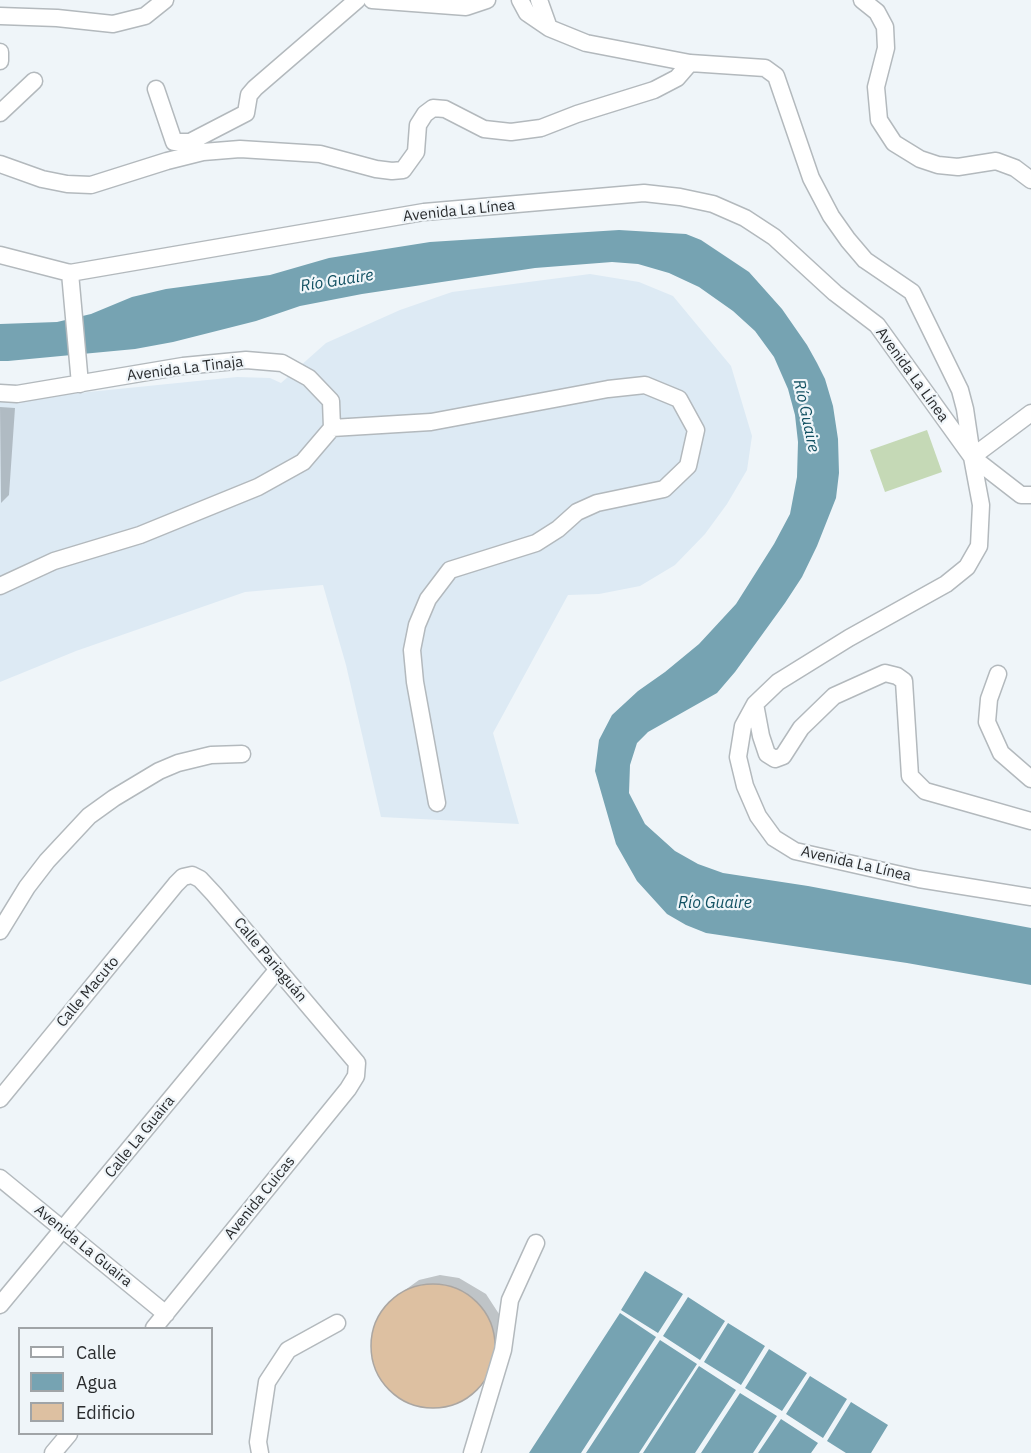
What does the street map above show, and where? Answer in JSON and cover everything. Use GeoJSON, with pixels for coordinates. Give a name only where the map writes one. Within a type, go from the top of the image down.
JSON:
{"type":"FeatureCollection","features":[{"type":"Feature","properties":{"kind":"street"},"geometry":{"type":"LineString","coordinates":[[0,16],[57,18],[113,24],[145,16],[165,0]]}},
{"type":"Feature","properties":{"kind":"street"},"geometry":{"type":"LineString","coordinates":[[156,88],[174,142],[190,142],[246,113],[249,95],[255,88],[357,0]]}},
{"type":"Feature","properties":{"kind":"street"},"geometry":{"type":"LineString","coordinates":[[372,0],[466,7],[487,0]]}},
{"type":"Feature","properties":{"kind":"street"},"geometry":{"type":"LineString","coordinates":[[520,0],[526,13],[549,28],[586,43],[690,63],[765,68],[776,76],[811,178],[831,216],[865,260],[912,291],[960,390],[972,457],[1021,495],[1031,495]]}},
{"type":"Feature","properties":{"kind":"street"},"geometry":{"type":"LineString","coordinates":[[539,0],[549,28]]}},
{"type":"Feature","properties":{"kind":"street"},"geometry":{"type":"LineString","coordinates":[[862,0],[877,12],[885,27],[886,48],[876,87],[879,120],[894,143],[920,159],[938,165],[958,167],[996,161],[1015,168],[1031,180]]}},
{"type":"Feature","properties":{"kind":"street"},"geometry":{"type":"LineString","coordinates":[[0,52],[0,61]]}},
{"type":"Feature","properties":{"kind":"street"},"geometry":{"type":"LineString","coordinates":[[0,165],[42,179],[68,184],[91,185],[166,160],[203,152],[240,149],[321,154],[376,169],[403,170],[416,152],[418,125],[425,114],[433,108],[444,109],[484,129],[511,132],[541,128],[654,90],[677,78],[690,63]]}},
{"type":"Feature","properties":{"kind":"street"},"geometry":{"type":"LineString","coordinates":[[0,113],[34,81]]}},
{"type":"Feature","properties":{"kind":"street","name":"Avenida La Línea"},"geometry":{"type":"LineString","coordinates":[[0,255],[72,281],[424,212],[644,193],[713,204],[745,218],[774,237],[835,293],[877,326],[972,457],[981,505],[979,546],[967,567],[946,584],[849,638],[778,682],[755,704],[743,726],[738,757],[745,786],[758,816],[774,838],[795,851],[919,879],[1031,897]]}},
{"type":"Feature","properties":{"kind":"street"},"geometry":{"type":"LineString","coordinates":[[72,281],[80,384]]}},
{"type":"Feature","properties":{"kind":"street","name":"Avenida La Tinaja"},"geometry":{"type":"LineString","coordinates":[[0,393],[17,394],[183,366],[246,360],[282,363],[309,378],[331,401],[332,428]]}},
{"type":"Feature","properties":{"kind":"street"},"geometry":{"type":"LineString","coordinates":[[0,585],[54,561],[140,535],[258,488],[303,462],[332,428],[431,422],[608,389],[645,385],[679,399],[696,430],[688,466],[664,489],[597,503],[577,512],[558,529],[536,543],[450,570],[428,598],[417,625],[412,650],[415,682],[437,803]]}},
{"type":"Feature","properties":{"kind":"street"},"geometry":{"type":"LineString","coordinates":[[972,457],[1031,413]]}},
{"type":"Feature","properties":{"kind":"street"},"geometry":{"type":"LineString","coordinates":[[755,704],[760,736],[767,754],[775,759],[783,756],[801,728],[834,696],[885,673],[897,676],[904,681],[910,776],[925,791],[1031,821]]}},
{"type":"Feature","properties":{"kind":"street"},"geometry":{"type":"LineString","coordinates":[[998,674],[989,699],[987,722],[1001,753],[1031,779]]}},
{"type":"Feature","properties":{"kind":"street"},"geometry":{"type":"LineString","coordinates":[[0,931],[27,887],[47,861],[90,816],[114,798],[159,771],[178,763],[211,754],[242,754]]}},
{"type":"Feature","properties":{"kind":"street","name":"Calle Pariaguán"},"geometry":{"type":"LineString","coordinates":[[176,884],[183,877],[192,875],[200,879],[357,1063]]}},
{"type":"Feature","properties":{"kind":"street","name":"Calle Macuto"},"geometry":{"type":"LineString","coordinates":[[0,1099],[176,884]]}},
{"type":"Feature","properties":{"kind":"street","name":"Calle La Guaira"},"geometry":{"type":"LineString","coordinates":[[0,1305],[278,969]]}},
{"type":"Feature","properties":{"kind":"street","name":"Avenida Cuicas"},"geometry":{"type":"LineString","coordinates":[[156,1327],[348,1089],[356,1076],[357,1063]]}},
{"type":"Feature","properties":{"kind":"street","name":"Avenida La Guaira"},"geometry":{"type":"LineString","coordinates":[[0,1178],[166,1314]]}},
{"type":"Feature","properties":{"kind":"street"},"geometry":{"type":"LineString","coordinates":[[472,1453],[503,1350],[510,1300],[536,1243]]}},
{"type":"Feature","properties":{"kind":"street"},"geometry":{"type":"LineString","coordinates":[[260,1453],[258,1442],[267,1382],[288,1350],[337,1323]]}},
{"type":"Feature","properties":{"kind":"street"},"geometry":{"type":"LineString","coordinates":[[53,1453],[68,1435]]}},
{"type":"Feature","properties":{"kind":"shaded area"},"geometry":{"type":"Polygon","coordinates":[[[590,274],[639,282],[673,296],[731,366],[752,436],[747,470],[727,504],[705,534],[675,565],[640,586],[599,594],[568,595],[493,733],[519,824],[381,817],[346,665],[323,585],[245,592],[76,651],[0,682],[0,398],[49,396],[237,377],[270,378],[281,383],[326,343],[400,310],[452,292],[590,274]]]}},
{"type":"Feature","properties":{"kind":"green space"},"geometry":{"type":"Polygon","coordinates":[[[927,430],[942,472],[885,492],[870,450],[927,430]]]}},
{"type":"Feature","properties":{"kind":"water","name":"Río Guaire"},"geometry":{"type":"Polygon","coordinates":[[[619,230],[686,234],[701,240],[749,272],[782,309],[817,363],[825,379],[833,406],[838,439],[839,473],[836,498],[802,577],[785,603],[717,693],[648,732],[637,743],[630,765],[629,793],[645,824],[675,851],[698,864],[723,873],[808,886],[1031,928],[1031,985],[907,963],[706,933],[667,914],[637,881],[616,844],[595,771],[599,740],[612,715],[638,691],[699,644],[736,604],[790,514],[797,477],[798,442],[795,415],[788,389],[774,357],[755,331],[733,311],[699,287],[669,273],[638,264],[612,262],[535,268],[362,294],[300,306],[256,321],[135,349],[0,361],[0,324],[57,322],[91,314],[132,297],[166,289],[270,275],[329,258],[430,242],[619,230]]]}},
{"type":"Feature","properties":{"kind":"water"},"geometry":{"type":"Polygon","coordinates":[[[645,1271],[683,1294],[658,1333],[621,1310],[645,1271]]]}},
{"type":"Feature","properties":{"kind":"water"},"geometry":{"type":"Polygon","coordinates":[[[688,1297],[725,1321],[700,1360],[663,1336],[688,1297]]]}},
{"type":"Feature","properties":{"kind":"water"},"geometry":{"type":"Polygon","coordinates":[[[620,1313],[656,1337],[581,1453],[529,1453],[620,1313]]]}},
{"type":"Feature","properties":{"kind":"water"},"geometry":{"type":"Polygon","coordinates":[[[728,1323],[765,1346],[741,1385],[704,1362],[728,1323]]]}},
{"type":"Feature","properties":{"kind":"water"},"geometry":{"type":"Polygon","coordinates":[[[660,1340],[697,1364],[639,1453],[586,1453],[660,1340]]]}},
{"type":"Feature","properties":{"kind":"water"},"geometry":{"type":"Polygon","coordinates":[[[769,1349],[807,1373],[782,1411],[745,1388],[769,1349]]]}},
{"type":"Feature","properties":{"kind":"water"},"geometry":{"type":"Polygon","coordinates":[[[699,1366],[736,1390],[695,1453],[643,1453],[699,1366]]]}},
{"type":"Feature","properties":{"kind":"water"},"geometry":{"type":"Polygon","coordinates":[[[810,1376],[847,1399],[823,1438],[786,1414],[810,1376]]]}},
{"type":"Feature","properties":{"kind":"water"},"geometry":{"type":"Polygon","coordinates":[[[740,1393],[777,1416],[753,1453],[701,1453],[740,1393]]]}},
{"type":"Feature","properties":{"kind":"water"},"geometry":{"type":"Polygon","coordinates":[[[851,1402],[888,1425],[871,1453],[846,1453],[827,1441],[851,1402]]]}},
{"type":"Feature","properties":{"kind":"water"},"geometry":{"type":"Polygon","coordinates":[[[781,1419],[818,1443],[811,1453],[758,1453],[781,1419]]]}},
{"type":"Feature","properties":{"kind":"building"},"geometry":{"type":"Polygon","coordinates":[[[433,1284],[457,1288],[477,1302],[491,1322],[495,1346],[491,1370],[477,1390],[457,1404],[433,1408],[409,1404],[389,1390],[375,1370],[371,1346],[375,1322],[389,1302],[409,1288],[433,1284]]]}}]}
